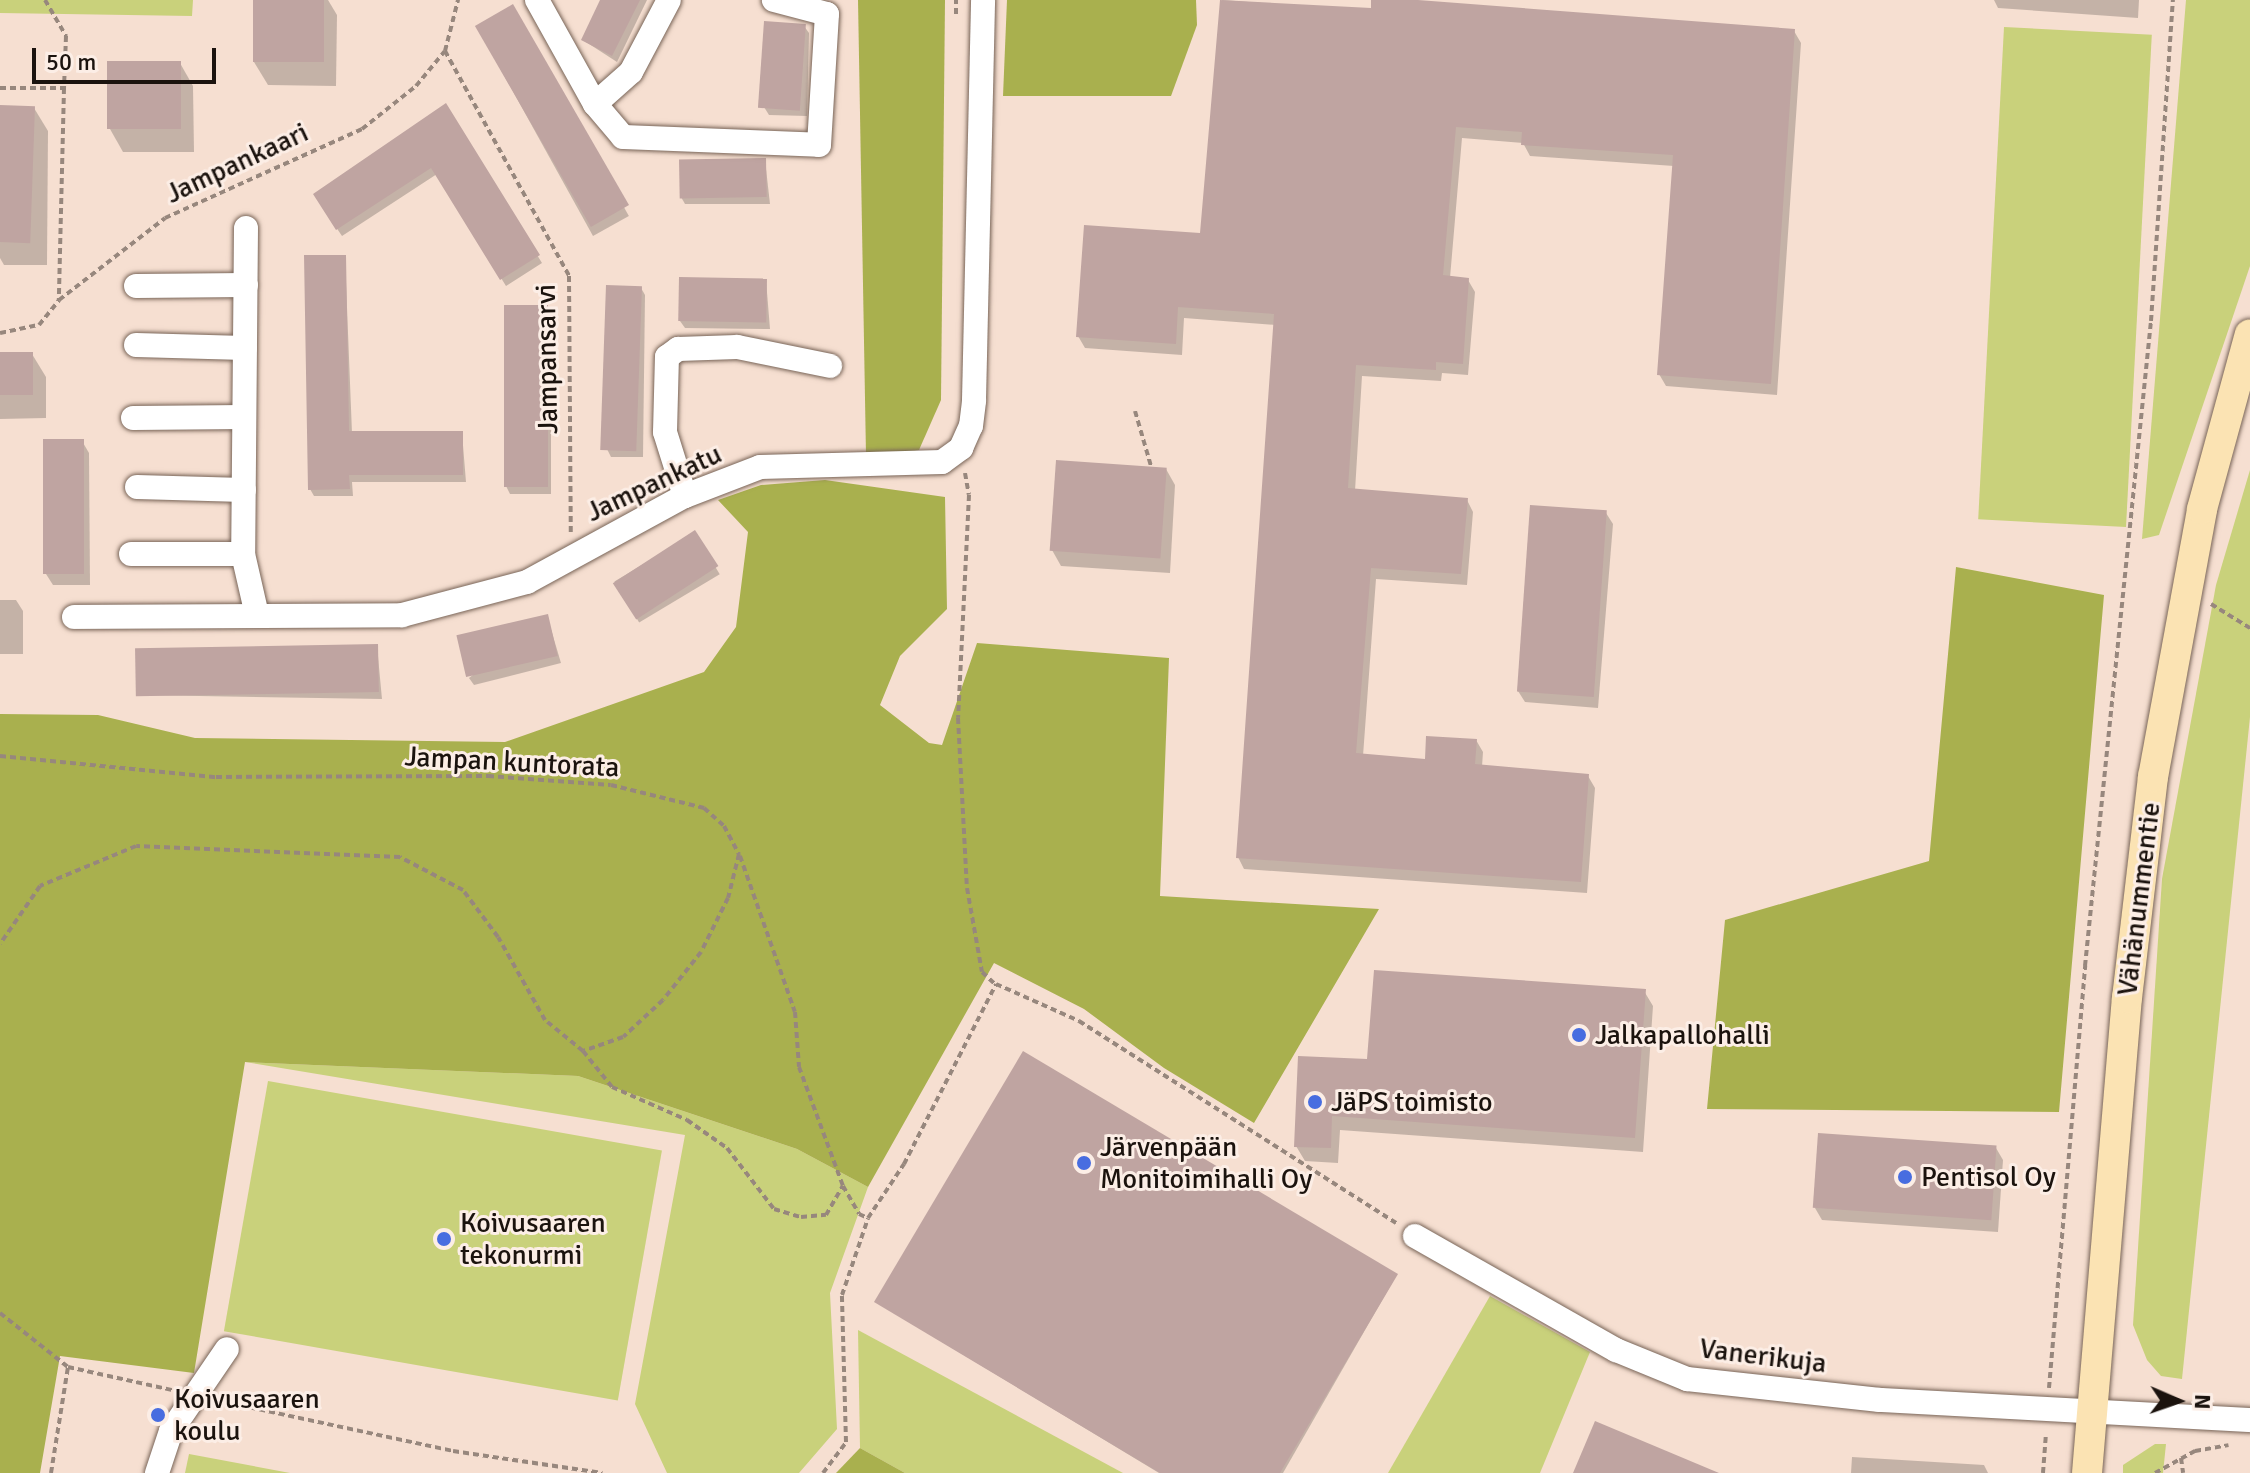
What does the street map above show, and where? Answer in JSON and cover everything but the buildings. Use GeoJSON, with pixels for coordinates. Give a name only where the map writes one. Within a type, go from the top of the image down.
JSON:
{"type":"FeatureCollection","features":[{"type":"Feature","properties":{"kind":"main road","name":"Vähänummentie"},"geometry":{"type":"LineString","coordinates":[[2087,1473],[2127,998],[2153,777],[2185,589],[2230,393],[2250,334]]}},
{"type":"Feature","properties":{"kind":"street"},"geometry":{"type":"LineString","coordinates":[[537,0],[595,104],[623,137],[819,145],[827,14],[774,0]]}},
{"type":"Feature","properties":{"kind":"street"},"geometry":{"type":"LineString","coordinates":[[595,104],[631,72],[669,0]]}},
{"type":"Feature","properties":{"kind":"street"},"geometry":{"type":"LineString","coordinates":[[961,448],[971,426],[974,392],[983,0]]}},
{"type":"Feature","properties":{"kind":"street"},"geometry":{"type":"LineString","coordinates":[[246,228],[243,554],[257,615]]}},
{"type":"Feature","properties":{"kind":"street"},"geometry":{"type":"LineString","coordinates":[[136,286],[246,285]]}},
{"type":"Feature","properties":{"kind":"street"},"geometry":{"type":"LineString","coordinates":[[136,345],[245,348]]}},
{"type":"Feature","properties":{"kind":"street"},"geometry":{"type":"LineString","coordinates":[[685,496],[665,432],[667,357],[678,349],[737,347],[830,366]]}},
{"type":"Feature","properties":{"kind":"street"},"geometry":{"type":"LineString","coordinates":[[133,418],[244,417]]}},
{"type":"Feature","properties":{"kind":"street","name":"Jampankatu"},"geometry":{"type":"LineString","coordinates":[[74,617],[402,615],[527,582],[571,555],[634,527],[685,496],[760,467],[828,463],[919,467],[942,462],[961,448]]}},
{"type":"Feature","properties":{"kind":"street"},"geometry":{"type":"LineString","coordinates":[[137,487],[244,490]]}},
{"type":"Feature","properties":{"kind":"street"},"geometry":{"type":"LineString","coordinates":[[131,554],[243,554]]}},
{"type":"Feature","properties":{"kind":"street","name":"Vanerikuja"},"geometry":{"type":"LineString","coordinates":[[1415,1236],[1616,1350],[1687,1379],[1880,1400],[2047,1406],[2250,1420]]}},
{"type":"Feature","properties":{"kind":"street"},"geometry":{"type":"LineString","coordinates":[[157,1473],[171,1431],[227,1349]]}},
{"type":"Feature","properties":{"kind":"path"},"geometry":{"type":"LineString","coordinates":[[45,0],[66,36],[59,300]]}},
{"type":"Feature","properties":{"kind":"path","name":"Jampankaari"},"geometry":{"type":"LineString","coordinates":[[0,333],[39,325],[59,300],[165,218],[362,129],[416,86],[445,51],[458,0]]}},
{"type":"Feature","properties":{"kind":"path"},"geometry":{"type":"LineString","coordinates":[[2043,1473],[2086,951],[2151,321],[2173,0]]}},
{"type":"Feature","properties":{"kind":"path","name":"Jampansarvi"},"geometry":{"type":"LineString","coordinates":[[445,51],[569,276],[571,555]]}},
{"type":"Feature","properties":{"kind":"path"},"geometry":{"type":"LineString","coordinates":[[0,88],[64,88]]}},
{"type":"Feature","properties":{"kind":"path"},"geometry":{"type":"LineString","coordinates":[[1135,411],[1151,466]]}},
{"type":"Feature","properties":{"kind":"path"},"geometry":{"type":"LineString","coordinates":[[961,448],[969,495],[958,718],[967,888],[982,972],[996,984],[1079,1021],[1415,1236]]}},
{"type":"Feature","properties":{"kind":"path"},"geometry":{"type":"LineString","coordinates":[[2185,589],[2250,628]]}},
{"type":"Feature","properties":{"kind":"path","name":"Jampan kuntorata"},"geometry":{"type":"LineString","coordinates":[[0,756],[216,777],[488,776],[611,785],[704,808],[724,826],[739,854],[795,1012],[799,1067],[843,1186],[859,1214],[868,1218]]}},
{"type":"Feature","properties":{"kind":"path"},"geometry":{"type":"LineString","coordinates":[[0,944],[40,886],[136,846],[400,857],[463,890],[498,937],[545,1020],[583,1051],[612,1087],[687,1120],[727,1148],[774,1209],[801,1217],[826,1215],[843,1186]]}},
{"type":"Feature","properties":{"kind":"path"},"geometry":{"type":"LineString","coordinates":[[583,1051],[623,1037],[663,1000],[701,952],[728,898],[739,854]]}},
{"type":"Feature","properties":{"kind":"path"},"geometry":{"type":"LineString","coordinates":[[823,1473],[846,1442],[842,1295],[868,1218],[904,1164],[996,984]]}},
{"type":"Feature","properties":{"kind":"path"},"geometry":{"type":"LineString","coordinates":[[0,1313],[68,1367],[453,1451],[602,1473]]}},
{"type":"Feature","properties":{"kind":"path"},"geometry":{"type":"LineString","coordinates":[[51,1473],[68,1367]]}},
{"type":"Feature","properties":{"kind":"path"},"geometry":{"type":"LineString","coordinates":[[2155,1473],[2207,1447],[2240,1445]]}},
{"type":"Feature","properties":{"kind":"path"},"geometry":{"type":"LineString","coordinates":[[2181,1458],[2183,1473]]}},
{"type":"Feature","properties":{"kind":"green space"},"geometry":{"type":"Polygon","coordinates":[[[0,0],[193,0],[192,16],[0,13],[0,0]]]}},
{"type":"Feature","properties":{"kind":"green space"},"geometry":{"type":"Polygon","coordinates":[[[858,0],[945,0],[941,400],[919,450],[899,455],[866,455],[858,0]]]}},
{"type":"Feature","properties":{"kind":"green space"},"geometry":{"type":"Polygon","coordinates":[[[1007,0],[1196,0],[1197,25],[1171,96],[1003,96],[1007,0]]]}},
{"type":"Feature","properties":{"kind":"green space"},"geometry":{"type":"Polygon","coordinates":[[[2186,0],[2250,0],[2250,266],[2159,535],[2142,539],[2186,0]]]}},
{"type":"Feature","properties":{"kind":"green space"},"geometry":{"type":"Polygon","coordinates":[[[2004,27],[2152,35],[2126,527],[1978,519],[2004,27]]]}},
{"type":"Feature","properties":{"kind":"green space"},"geometry":{"type":"Polygon","coordinates":[[[2250,470],[2250,717],[2182,1379],[2161,1376],[2147,1360],[2133,1325],[2162,879],[2216,585],[2250,470]]]}},
{"type":"Feature","properties":{"kind":"green space"},"geometry":{"type":"Polygon","coordinates":[[[825,480],[945,497],[947,609],[900,656],[880,705],[929,743],[942,745],[977,643],[1169,658],[1160,896],[1379,909],[1254,1123],[1164,1068],[1084,1009],[994,963],[868,1187],[797,1149],[578,1076],[245,1062],[194,1373],[60,1356],[40,1473],[0,1473],[0,714],[98,715],[195,738],[505,742],[704,672],[736,627],[748,532],[718,500],[761,485],[825,480]]]}},
{"type":"Feature","properties":{"kind":"green space"},"geometry":{"type":"Polygon","coordinates":[[[1956,567],[2104,595],[2059,1112],[1707,1109],[1725,920],[1929,861],[1956,567]]]}},
{"type":"Feature","properties":{"kind":"green space"},"geometry":{"type":"Polygon","coordinates":[[[245,1062],[578,1076],[797,1149],[868,1187],[830,1293],[837,1429],[799,1473],[667,1473],[635,1404],[685,1135],[245,1062]]]}},
{"type":"Feature","properties":{"kind":"green space","name":"Koivusaaren tekonurmi"},"geometry":{"type":"Polygon","coordinates":[[[268,1081],[662,1150],[618,1401],[224,1331],[268,1081]]]}},
{"type":"Feature","properties":{"kind":"green space"},"geometry":{"type":"Polygon","coordinates":[[[1490,1296],[1590,1352],[1540,1473],[1388,1473],[1490,1296]]]}},
{"type":"Feature","properties":{"kind":"green space"},"geometry":{"type":"Polygon","coordinates":[[[858,1330],[1123,1473],[905,1473],[860,1448],[858,1330]]]}},
{"type":"Feature","properties":{"kind":"green space"},"geometry":{"type":"Polygon","coordinates":[[[2155,1444],[2166,1444],[2163,1473],[2123,1473],[2123,1465],[2155,1444]]]}},
{"type":"Feature","properties":{"kind":"green space"},"geometry":{"type":"Polygon","coordinates":[[[860,1448],[905,1473],[836,1473],[860,1448]]]}},
{"type":"Feature","properties":{"kind":"green space"},"geometry":{"type":"Polygon","coordinates":[[[189,1454],[290,1473],[185,1473],[189,1454]]]}},
{"type":"Feature","properties":{"kind":"place","name":"Jalkapallohalli"},"geometry":{"type":"Point","coordinates":[1579,1035]}},
{"type":"Feature","properties":{"kind":"place","name":"JäPS toimisto"},"geometry":{"type":"Point","coordinates":[1315,1102]}},
{"type":"Feature","properties":{"kind":"place","name":"Järvenpään Monitoimihalli Oy"},"geometry":{"type":"Point","coordinates":[1084,1163]}},
{"type":"Feature","properties":{"kind":"place","name":"Pentisol Oy"},"geometry":{"type":"Point","coordinates":[1905,1177]}},
{"type":"Feature","properties":{"kind":"place","name":"Koivusaaren tekonurmi"},"geometry":{"type":"Point","coordinates":[444,1239]}},
{"type":"Feature","properties":{"kind":"place","name":"Koivusaaren koulu"},"geometry":{"type":"Point","coordinates":[158,1415]}}]}
